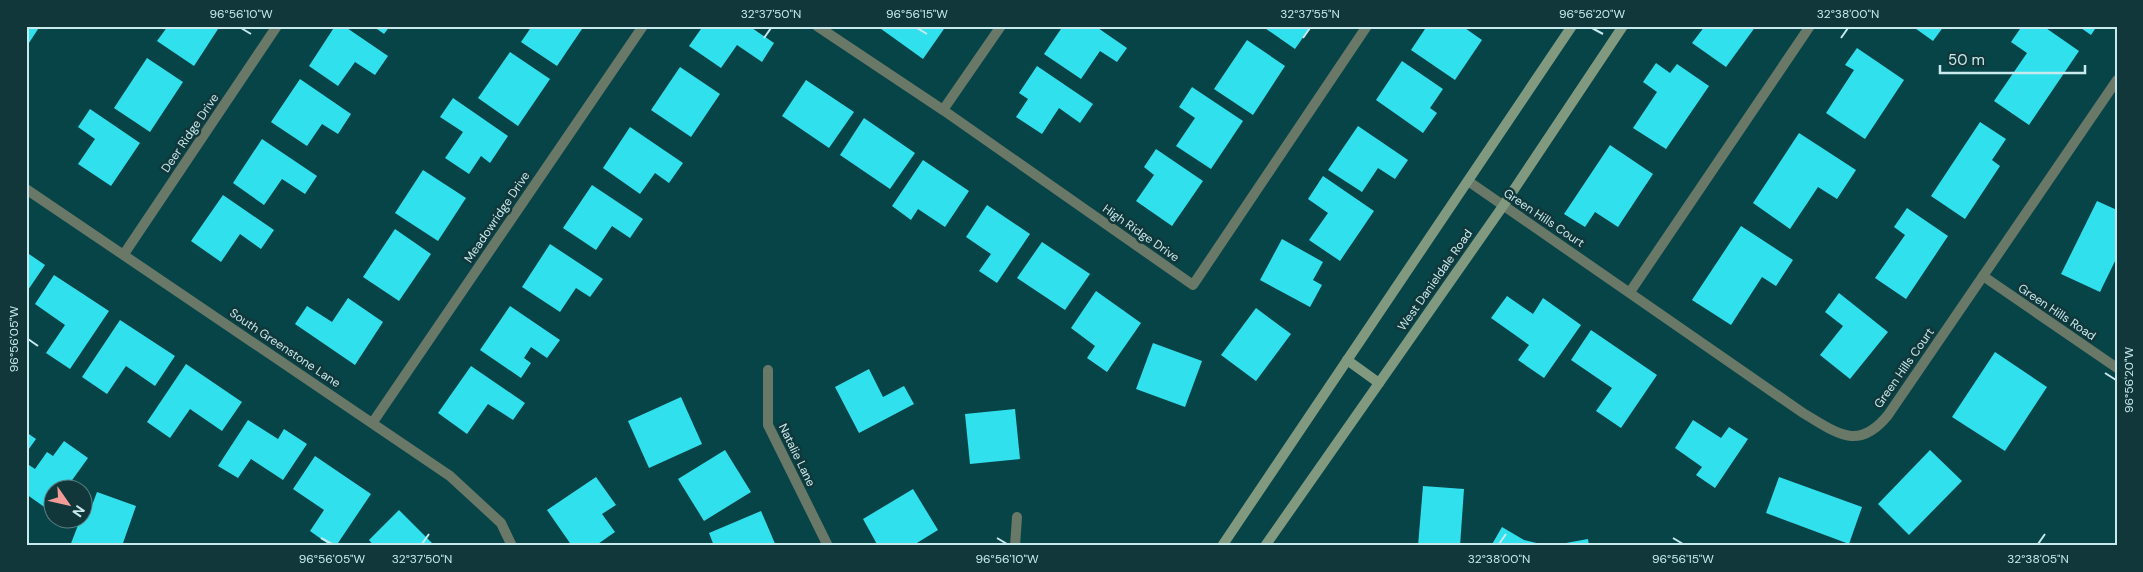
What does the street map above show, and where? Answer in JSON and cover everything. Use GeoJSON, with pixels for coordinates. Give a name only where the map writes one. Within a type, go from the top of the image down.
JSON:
{"type":"FeatureCollection","features":[{"type":"Feature","properties":{"kind":"main road"},"geometry":{"type":"LineString","coordinates":[[1222,546],[1572,26]]}},
{"type":"Feature","properties":{"kind":"main road","name":"West Danieldale Road"},"geometry":{"type":"LineString","coordinates":[[1265,546],[1503,206],[1623,26]]}},
{"type":"Feature","properties":{"kind":"main road"},"geometry":{"type":"LineString","coordinates":[[1348,360],[1379,383]]}},
{"type":"Feature","properties":{"kind":"street","name":"Deer Ridge Drive"},"geometry":{"type":"LineString","coordinates":[[124,254],[278,26]]}},
{"type":"Feature","properties":{"kind":"street","name":"Meadowridge Drive"},"geometry":{"type":"LineString","coordinates":[[373,422],[642,26]]}},
{"type":"Feature","properties":{"kind":"street","name":"High Ridge Drive"},"geometry":{"type":"LineString","coordinates":[[817,26],[943,110],[1193,285],[1367,26]]}},
{"type":"Feature","properties":{"kind":"street"},"geometry":{"type":"LineString","coordinates":[[943,110],[1001,26]]}},
{"type":"Feature","properties":{"kind":"street"},"geometry":{"type":"LineString","coordinates":[[1630,292],[1810,26]]}},
{"type":"Feature","properties":{"kind":"street","name":"Green Hills Court"},"geometry":{"type":"LineString","coordinates":[[1468,181],[1803,413],[1838,434],[1856,436],[1869,434],[1888,415],[2117,80]]}},
{"type":"Feature","properties":{"kind":"street","name":"South Greenstone Lane"},"geometry":{"type":"LineString","coordinates":[[26,188],[450,476],[501,523],[512,546]]}},
{"type":"Feature","properties":{"kind":"street","name":"Green Hills Road"},"geometry":{"type":"LineString","coordinates":[[1983,276],[2117,368]]}},
{"type":"Feature","properties":{"kind":"street","name":"Natalie Lane"},"geometry":{"type":"LineString","coordinates":[[768,370],[768,425],[828,546]]}},
{"type":"Feature","properties":{"kind":"street"},"geometry":{"type":"LineString","coordinates":[[1015,546],[1017,517]]}},
{"type":"Feature","properties":{"kind":"building"},"geometry":{"type":"Polygon","coordinates":[[[26,26],[40,26],[29,43],[26,41],[26,26]]]}},
{"type":"Feature","properties":{"kind":"building"},"geometry":{"type":"Polygon","coordinates":[[[168,26],[220,26],[194,66],[157,41],[168,26]]]}},
{"type":"Feature","properties":{"kind":"building"},"geometry":{"type":"Polygon","coordinates":[[[335,26],[344,26],[388,56],[375,75],[355,62],[338,86],[309,66],[335,26]]]}},
{"type":"Feature","properties":{"kind":"building"},"geometry":{"type":"Polygon","coordinates":[[[373,26],[390,26],[384,34],[373,26]]]}},
{"type":"Feature","properties":{"kind":"building"},"geometry":{"type":"Polygon","coordinates":[[[532,26],[584,26],[557,66],[521,42],[532,26]]]}},
{"type":"Feature","properties":{"kind":"building"},"geometry":{"type":"Polygon","coordinates":[[[703,26],[749,26],[774,43],[762,62],[737,45],[721,68],[689,46],[703,26]]]}},
{"type":"Feature","properties":{"kind":"building"},"geometry":{"type":"Polygon","coordinates":[[[877,26],[946,26],[923,59],[877,26]]]}},
{"type":"Feature","properties":{"kind":"building"},"geometry":{"type":"Polygon","coordinates":[[[1063,26],[1095,26],[1127,48],[1117,62],[1100,51],[1081,79],[1044,54],[1063,26]]]}},
{"type":"Feature","properties":{"kind":"building"},"geometry":{"type":"Polygon","coordinates":[[[1262,26],[1311,26],[1295,49],[1262,26]]]}},
{"type":"Feature","properties":{"kind":"building"},"geometry":{"type":"Polygon","coordinates":[[[1427,26],[1462,26],[1482,40],[1455,80],[1411,50],[1427,26]]]}},
{"type":"Feature","properties":{"kind":"building"},"geometry":{"type":"Polygon","coordinates":[[[1705,26],[1756,26],[1726,67],[1692,43],[1705,26]]]}},
{"type":"Feature","properties":{"kind":"building"},"geometry":{"type":"Polygon","coordinates":[[[1912,26],[1944,26],[1933,41],[1912,26]]]}},
{"type":"Feature","properties":{"kind":"building"},"geometry":{"type":"Polygon","coordinates":[[[2022,26],[2043,26],[2079,51],[2029,125],[1994,101],[2027,53],[2011,42],[2022,26]]]}},
{"type":"Feature","properties":{"kind":"building"},"geometry":{"type":"Polygon","coordinates":[[[2078,26],[2097,26],[2091,35],[2078,26]]]}},
{"type":"Feature","properties":{"kind":"building"},"geometry":{"type":"Polygon","coordinates":[[[1247,40],[1285,66],[1253,115],[1214,89],[1247,40]]]}},
{"type":"Feature","properties":{"kind":"building"},"geometry":{"type":"Polygon","coordinates":[[[1857,48],[1904,80],[1865,139],[1826,113],[1854,70],[1845,65],[1857,48]]]}},
{"type":"Feature","properties":{"kind":"building"},"geometry":{"type":"Polygon","coordinates":[[[510,52],[550,79],[518,126],[478,98],[510,52]]]}},
{"type":"Feature","properties":{"kind":"building"},"geometry":{"type":"Polygon","coordinates":[[[147,58],[183,82],[150,132],[114,108],[147,58]]]}},
{"type":"Feature","properties":{"kind":"building"},"geometry":{"type":"Polygon","coordinates":[[[1402,61],[1443,89],[1430,108],[1437,113],[1423,133],[1376,100],[1402,61]]]}},
{"type":"Feature","properties":{"kind":"building"},"geometry":{"type":"Polygon","coordinates":[[[1656,63],[1670,73],[1677,64],[1709,86],[1666,149],[1633,128],[1657,92],[1643,82],[1656,63]]]}},
{"type":"Feature","properties":{"kind":"building"},"geometry":{"type":"Polygon","coordinates":[[[1037,66],[1093,104],[1080,123],[1059,108],[1042,134],[1016,117],[1028,99],[1019,93],[1037,66]]]}},
{"type":"Feature","properties":{"kind":"building"},"geometry":{"type":"Polygon","coordinates":[[[680,67],[720,94],[691,137],[651,110],[680,67]]]}},
{"type":"Feature","properties":{"kind":"building"},"geometry":{"type":"Polygon","coordinates":[[[300,79],[351,114],[338,134],[322,124],[307,146],[271,122],[300,79]]]}},
{"type":"Feature","properties":{"kind":"building"},"geometry":{"type":"Polygon","coordinates":[[[806,80],[854,112],[829,148],[782,116],[806,80]]]}},
{"type":"Feature","properties":{"kind":"building"},"geometry":{"type":"Polygon","coordinates":[[[1192,87],[1243,121],[1211,169],[1176,146],[1195,118],[1179,107],[1192,87]]]}},
{"type":"Feature","properties":{"kind":"building"},"geometry":{"type":"Polygon","coordinates":[[[453,98],[508,136],[490,163],[481,156],[469,174],[445,158],[463,132],[440,117],[453,98]]]}},
{"type":"Feature","properties":{"kind":"building"},"geometry":{"type":"Polygon","coordinates":[[[90,109],[140,143],[111,186],[78,164],[95,139],[78,127],[90,109]]]}},
{"type":"Feature","properties":{"kind":"building"},"geometry":{"type":"Polygon","coordinates":[[[864,118],[915,153],[890,189],[840,155],[864,118]]]}},
{"type":"Feature","properties":{"kind":"building"},"geometry":{"type":"Polygon","coordinates":[[[1980,122],[2006,139],[1992,160],[2000,166],[1965,219],[1931,196],[1980,122]]]}},
{"type":"Feature","properties":{"kind":"building"},"geometry":{"type":"Polygon","coordinates":[[[1358,126],[1408,160],[1395,179],[1378,168],[1362,192],[1328,170],[1358,126]]]}},
{"type":"Feature","properties":{"kind":"building"},"geometry":{"type":"Polygon","coordinates":[[[630,127],[683,163],[669,183],[655,173],[640,194],[603,168],[630,127]]]}},
{"type":"Feature","properties":{"kind":"building"},"geometry":{"type":"Polygon","coordinates":[[[1799,133],[1856,170],[1837,199],[1818,187],[1790,229],[1753,203],[1799,133]]]}},
{"type":"Feature","properties":{"kind":"building"},"geometry":{"type":"Polygon","coordinates":[[[262,139],[317,176],[305,194],[282,179],[264,205],[233,183],[262,139]]]}},
{"type":"Feature","properties":{"kind":"building"},"geometry":{"type":"Polygon","coordinates":[[[1610,145],[1653,174],[1618,227],[1595,212],[1585,227],[1564,214],[1610,145]]]}},
{"type":"Feature","properties":{"kind":"building"},"geometry":{"type":"Polygon","coordinates":[[[1156,149],[1203,181],[1172,226],[1136,201],[1154,175],[1144,167],[1156,149]]]}},
{"type":"Feature","properties":{"kind":"building"},"geometry":{"type":"Polygon","coordinates":[[[923,160],[969,191],[945,227],[918,209],[911,220],[892,206],[923,160]]]}},
{"type":"Feature","properties":{"kind":"building"},"geometry":{"type":"Polygon","coordinates":[[[423,170],[466,198],[438,241],[395,213],[423,170]]]}},
{"type":"Feature","properties":{"kind":"building"},"geometry":{"type":"Polygon","coordinates":[[[1323,176],[1374,211],[1340,261],[1309,240],[1328,213],[1308,199],[1323,176]]]}},
{"type":"Feature","properties":{"kind":"building"},"geometry":{"type":"Polygon","coordinates":[[[592,185],[643,219],[630,238],[612,226],[596,250],[563,228],[592,185]]]}},
{"type":"Feature","properties":{"kind":"building"},"geometry":{"type":"Polygon","coordinates":[[[223,195],[274,230],[261,249],[240,234],[221,262],[191,241],[223,195]]]}},
{"type":"Feature","properties":{"kind":"building"},"geometry":{"type":"Polygon","coordinates":[[[2097,201],[2117,210],[2117,257],[2100,292],[2061,274],[2097,201]]]}},
{"type":"Feature","properties":{"kind":"building"},"geometry":{"type":"Polygon","coordinates":[[[987,205],[1030,234],[997,283],[979,271],[991,254],[966,237],[987,205]]]}},
{"type":"Feature","properties":{"kind":"building"},"geometry":{"type":"Polygon","coordinates":[[[1907,208],[1948,236],[1906,299],[1875,278],[1905,235],[1894,227],[1907,208]]]}},
{"type":"Feature","properties":{"kind":"building"},"geometry":{"type":"Polygon","coordinates":[[[1741,226],[1793,260],[1776,286],[1762,277],[1731,325],[1692,300],[1741,226]]]}},
{"type":"Feature","properties":{"kind":"building"},"geometry":{"type":"Polygon","coordinates":[[[395,229],[431,254],[399,301],[363,277],[395,229]]]}},
{"type":"Feature","properties":{"kind":"building"},"geometry":{"type":"Polygon","coordinates":[[[1282,239],[1323,262],[1313,280],[1322,285],[1310,307],[1260,280],[1282,239]]]}},
{"type":"Feature","properties":{"kind":"building"},"geometry":{"type":"Polygon","coordinates":[[[1042,242],[1090,274],[1065,310],[1017,278],[1042,242]]]}},
{"type":"Feature","properties":{"kind":"building"},"geometry":{"type":"Polygon","coordinates":[[[550,244],[603,279],[590,297],[576,288],[560,312],[522,287],[550,244]]]}},
{"type":"Feature","properties":{"kind":"building"},"geometry":{"type":"Polygon","coordinates":[[[26,252],[45,265],[26,293],[26,252]]]}},
{"type":"Feature","properties":{"kind":"building"},"geometry":{"type":"Polygon","coordinates":[[[54,275],[109,311],[70,369],[46,353],[65,325],[35,304],[54,275]]]}},
{"type":"Feature","properties":{"kind":"building"},"geometry":{"type":"Polygon","coordinates":[[[1096,291],[1141,323],[1107,372],[1087,358],[1095,346],[1071,328],[1096,291]]]}},
{"type":"Feature","properties":{"kind":"building"},"geometry":{"type":"Polygon","coordinates":[[[1839,293],[1888,332],[1850,379],[1820,355],[1843,326],[1825,312],[1839,293]]]}},
{"type":"Feature","properties":{"kind":"building"},"geometry":{"type":"Polygon","coordinates":[[[1507,296],[1533,314],[1543,298],[1581,325],[1544,378],[1518,360],[1529,345],[1491,318],[1507,296]]]}},
{"type":"Feature","properties":{"kind":"building"},"geometry":{"type":"Polygon","coordinates":[[[348,298],[383,322],[355,365],[295,324],[307,306],[332,322],[348,298]]]}},
{"type":"Feature","properties":{"kind":"building"},"geometry":{"type":"Polygon","coordinates":[[[510,306],[560,340],[547,358],[531,347],[524,358],[531,363],[521,378],[480,350],[510,306]]]}},
{"type":"Feature","properties":{"kind":"building"},"geometry":{"type":"Polygon","coordinates":[[[1256,308],[1291,334],[1256,381],[1221,355],[1256,308]]]}},
{"type":"Feature","properties":{"kind":"building"},"geometry":{"type":"Polygon","coordinates":[[[120,320],[175,356],[155,386],[126,366],[107,394],[82,377],[120,320]]]}},
{"type":"Feature","properties":{"kind":"building"},"geometry":{"type":"Polygon","coordinates":[[[1591,330],[1657,375],[1621,428],[1596,411],[1612,388],[1571,360],[1591,330]]]}},
{"type":"Feature","properties":{"kind":"building"},"geometry":{"type":"Polygon","coordinates":[[[1153,343],[1202,361],[1185,407],[1136,389],[1153,343]]]}},
{"type":"Feature","properties":{"kind":"building"},"geometry":{"type":"Polygon","coordinates":[[[1995,352],[2047,387],[2005,451],[1952,417],[1995,352]]]}},
{"type":"Feature","properties":{"kind":"building"},"geometry":{"type":"Polygon","coordinates":[[[186,364],[242,402],[222,431],[190,409],[170,438],[147,422],[186,364]]]}},
{"type":"Feature","properties":{"kind":"building"},"geometry":{"type":"Polygon","coordinates":[[[471,366],[525,403],[513,420],[488,404],[467,434],[438,413],[471,366]]]}},
{"type":"Feature","properties":{"kind":"building"},"geometry":{"type":"Polygon","coordinates":[[[869,369],[883,397],[904,386],[914,404],[859,433],[835,387],[869,369]]]}},
{"type":"Feature","properties":{"kind":"building"},"geometry":{"type":"Polygon","coordinates":[[[681,397],[702,444],[649,468],[628,421],[681,397]]]}},
{"type":"Feature","properties":{"kind":"building"},"geometry":{"type":"Polygon","coordinates":[[[1015,409],[1020,459],[970,464],[965,414],[1015,409]]]}},
{"type":"Feature","properties":{"kind":"building"},"geometry":{"type":"Polygon","coordinates":[[[248,420],[278,439],[284,429],[307,444],[283,480],[251,459],[238,478],[218,466],[248,420]]]}},
{"type":"Feature","properties":{"kind":"building"},"geometry":{"type":"Polygon","coordinates":[[[1693,420],[1721,438],[1729,427],[1748,439],[1715,488],[1696,475],[1702,467],[1675,448],[1693,420]]]}},
{"type":"Feature","properties":{"kind":"building"},"geometry":{"type":"Polygon","coordinates":[[[26,432],[36,439],[26,453],[26,432]]]}},
{"type":"Feature","properties":{"kind":"building"},"geometry":{"type":"Polygon","coordinates":[[[64,441],[88,458],[72,480],[42,480],[42,505],[26,494],[26,463],[35,469],[47,452],[53,456],[64,441]]]}},
{"type":"Feature","properties":{"kind":"building"},"geometry":{"type":"Polygon","coordinates":[[[725,450],[751,492],[704,521],[678,479],[725,450]]]}},
{"type":"Feature","properties":{"kind":"building"},"geometry":{"type":"Polygon","coordinates":[[[1930,450],[1962,481],[1909,535],[1878,504],[1930,450]]]}},
{"type":"Feature","properties":{"kind":"building"},"geometry":{"type":"Polygon","coordinates":[[[315,456],[371,494],[336,546],[331,546],[310,531],[324,510],[293,489],[315,456]]]}},
{"type":"Feature","properties":{"kind":"building"},"geometry":{"type":"Polygon","coordinates":[[[596,477],[616,505],[602,514],[615,532],[595,546],[572,546],[547,510],[596,477]]]}},
{"type":"Feature","properties":{"kind":"building"},"geometry":{"type":"Polygon","coordinates":[[[1779,477],[1862,507],[1849,544],[1766,513],[1779,477]]]}},
{"type":"Feature","properties":{"kind":"building"},"geometry":{"type":"Polygon","coordinates":[[[1423,486],[1464,489],[1460,546],[1418,546],[1423,486]]]}},
{"type":"Feature","properties":{"kind":"building"},"geometry":{"type":"Polygon","coordinates":[[[913,489],[938,530],[912,546],[878,546],[863,519],[913,489]]]}},
{"type":"Feature","properties":{"kind":"building"},"geometry":{"type":"Polygon","coordinates":[[[97,492],[136,506],[122,546],[70,546],[76,530],[92,530],[92,505],[97,492]]]}},
{"type":"Feature","properties":{"kind":"building"},"geometry":{"type":"Polygon","coordinates":[[[399,510],[435,546],[374,546],[369,540],[399,510]]]}},
{"type":"Feature","properties":{"kind":"building"},"geometry":{"type":"Polygon","coordinates":[[[761,511],[776,546],[714,546],[709,533],[761,511]]]}},
{"type":"Feature","properties":{"kind":"building"},"geometry":{"type":"Polygon","coordinates":[[[1502,527],[1524,540],[1549,546],[1491,546],[1502,527]]]}},
{"type":"Feature","properties":{"kind":"building"},"geometry":{"type":"Polygon","coordinates":[[[1588,539],[1589,546],[1555,546],[1555,545],[1588,539]]]}}]}
